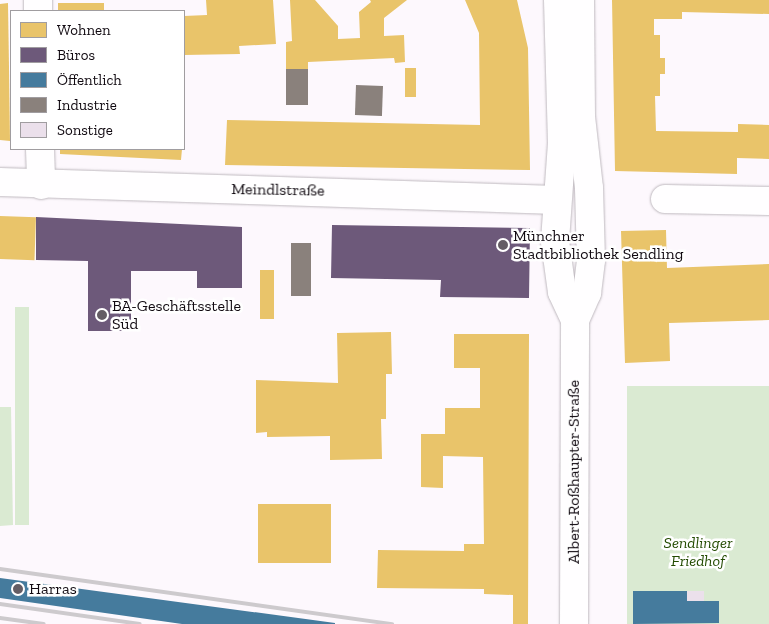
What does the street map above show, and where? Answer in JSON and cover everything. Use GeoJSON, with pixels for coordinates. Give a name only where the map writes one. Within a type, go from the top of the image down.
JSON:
{"type":"FeatureCollection","features":[{"type":"Feature","properties":{"kind":"main road","name":"Albert-Roßhaupter-Straße"},"geometry":{"type":"LineString","coordinates":[[569,11],[562,143],[556,200],[556,260],[562,292],[575,320]]}},
{"type":"Feature","properties":{"kind":"main road","name":"Albert-Roßhaupter-Straße"},"geometry":{"type":"LineString","coordinates":[[569,11],[589,188],[591,260],[587,293],[575,320],[574,624]]}},
{"type":"Feature","properties":{"kind":"main road"},"geometry":{"type":"LineString","coordinates":[[40,150],[41,185]]}},
{"type":"Feature","properties":{"kind":"main road","name":"Meindlstraße"},"geometry":{"type":"LineString","coordinates":[[0,182],[41,185],[319,190],[424,198],[556,200]]}},
{"type":"Feature","properties":{"kind":"main road"},"geometry":{"type":"LineString","coordinates":[[665,199],[769,201]]}},
{"type":"Feature","properties":{"kind":"green space"},"geometry":{"type":"Polygon","coordinates":[[[15,307],[29,307],[29,525],[15,525],[15,307]]]}},
{"type":"Feature","properties":{"kind":"green space","name":"Sendlinger Friedhof"},"geometry":{"type":"Polygon","coordinates":[[[627,386],[769,386],[769,624],[627,624],[627,386]]]}},
{"type":"Feature","properties":{"kind":"green space"},"geometry":{"type":"Polygon","coordinates":[[[0,407],[11,407],[13,525],[0,526],[0,407]]]}},
{"type":"Feature","properties":{"kind":"building: Wohnen"},"geometry":{"type":"Polygon","coordinates":[[[206,0],[273,0],[276,44],[239,46],[240,54],[185,55],[185,16],[207,15],[206,0]]]}},
{"type":"Feature","properties":{"kind":"building: Wohnen"},"geometry":{"type":"Polygon","coordinates":[[[290,0],[315,0],[338,26],[338,39],[360,38],[359,12],[371,2],[370,0],[407,0],[384,18],[384,36],[404,35],[405,62],[395,63],[394,58],[308,62],[308,69],[286,69],[286,42],[292,41],[290,0]]]}},
{"type":"Feature","properties":{"kind":"building: Wohnen"},"geometry":{"type":"Polygon","coordinates":[[[465,0],[517,0],[528,48],[530,170],[225,165],[227,120],[480,125],[479,33],[465,0]]]}},
{"type":"Feature","properties":{"kind":"building: Wohnen"},"geometry":{"type":"Polygon","coordinates":[[[612,0],[769,0],[769,14],[682,12],[682,19],[654,19],[654,35],[660,35],[660,58],[665,58],[665,74],[660,74],[660,96],[655,96],[656,131],[738,132],[738,124],[769,125],[769,159],[737,158],[737,174],[615,171],[612,0]]]}},
{"type":"Feature","properties":{"kind":"building: Wohnen"},"geometry":{"type":"Polygon","coordinates":[[[8,3],[10,141],[0,140],[0,4],[8,3]]]}},
{"type":"Feature","properties":{"kind":"building: Wohnen"},"geometry":{"type":"Polygon","coordinates":[[[58,3],[104,3],[104,10],[58,10],[58,3]]]}},
{"type":"Feature","properties":{"kind":"building: Wohnen"},"geometry":{"type":"Polygon","coordinates":[[[405,68],[416,68],[416,97],[405,97],[405,68]]]}},
{"type":"Feature","properties":{"kind":"building: Wohnen"},"geometry":{"type":"Polygon","coordinates":[[[60,150],[182,150],[181,160],[60,154],[60,150]]]}},
{"type":"Feature","properties":{"kind":"building: Wohnen"},"geometry":{"type":"Polygon","coordinates":[[[0,216],[36,217],[34,260],[0,259],[0,216]]]}},
{"type":"Feature","properties":{"kind":"building: Wohnen"},"geometry":{"type":"Polygon","coordinates":[[[666,230],[667,268],[769,264],[769,320],[669,323],[670,361],[625,363],[621,231],[666,230]]]}},
{"type":"Feature","properties":{"kind":"building: Wohnen"},"geometry":{"type":"Polygon","coordinates":[[[260,270],[274,270],[274,319],[260,319],[260,270]]]}},
{"type":"Feature","properties":{"kind":"building: Wohnen"},"geometry":{"type":"Polygon","coordinates":[[[391,332],[392,374],[386,374],[386,419],[381,419],[382,459],[330,460],[330,436],[267,437],[267,432],[256,433],[256,380],[338,383],[337,333],[391,332]]]}},
{"type":"Feature","properties":{"kind":"building: Wohnen"},"geometry":{"type":"Polygon","coordinates":[[[454,334],[529,334],[528,624],[513,624],[513,595],[484,594],[484,589],[377,588],[378,550],[464,551],[464,544],[484,544],[483,457],[443,456],[443,488],[421,487],[421,434],[445,434],[445,408],[480,408],[480,368],[454,368],[454,334]]]}},
{"type":"Feature","properties":{"kind":"building: Wohnen"},"geometry":{"type":"Polygon","coordinates":[[[258,504],[331,504],[331,563],[258,563],[258,504]]]}},
{"type":"Feature","properties":{"kind":"building: Büros"},"geometry":{"type":"Polygon","coordinates":[[[36,217],[242,227],[242,288],[197,288],[197,271],[131,271],[131,331],[88,331],[88,261],[36,260],[36,217]]]}},
{"type":"Feature","properties":{"kind":"building: Büros"},"geometry":{"type":"Polygon","coordinates":[[[332,225],[530,228],[529,298],[440,297],[441,280],[331,278],[332,225]]]}},
{"type":"Feature","properties":{"kind":"building: Öffentlich"},"geometry":{"type":"Polygon","coordinates":[[[0,578],[335,624],[182,624],[0,598],[0,578]]]}},
{"type":"Feature","properties":{"kind":"building: Öffentlich"},"geometry":{"type":"Polygon","coordinates":[[[633,591],[687,591],[687,601],[719,601],[719,623],[633,624],[633,591]]]}},
{"type":"Feature","properties":{"kind":"building: Industrie"},"geometry":{"type":"Polygon","coordinates":[[[286,69],[308,69],[308,105],[286,105],[286,69]]]}},
{"type":"Feature","properties":{"kind":"building: Industrie"},"geometry":{"type":"Polygon","coordinates":[[[356,85],[383,86],[382,116],[355,115],[356,85]]]}},
{"type":"Feature","properties":{"kind":"building: Industrie"},"geometry":{"type":"Polygon","coordinates":[[[291,243],[311,243],[311,296],[291,296],[291,243]]]}},
{"type":"Feature","properties":{"kind":"building: Sonstige"},"geometry":{"type":"Polygon","coordinates":[[[570,240],[579,240],[579,249],[570,249],[570,240]]]}},
{"type":"Feature","properties":{"kind":"building: Sonstige"},"geometry":{"type":"Polygon","coordinates":[[[687,591],[704,591],[704,601],[687,601],[687,591]]]}},
{"type":"Feature","properties":{"kind":"railway"},"geometry":{"type":"LineString","coordinates":[[0,569],[392,624]]}},
{"type":"Feature","properties":{"kind":"railway"},"geometry":{"type":"LineString","coordinates":[[0,604],[140,624]]}},
{"type":"Feature","properties":{"kind":"railway"},"geometry":{"type":"LineString","coordinates":[[0,618],[44,624]]}},
{"type":"Feature","properties":{"kind":"place","name":"Münchner Stadtbibliothek Sendling"},"geometry":{"type":"Point","coordinates":[503,245]}},
{"type":"Feature","properties":{"kind":"place","name":"BA-Geschäftsstelle Süd"},"geometry":{"type":"Point","coordinates":[102,315]}},
{"type":"Feature","properties":{"kind":"place","name":"Harras"},"geometry":{"type":"Point","coordinates":[18,589]}}]}
